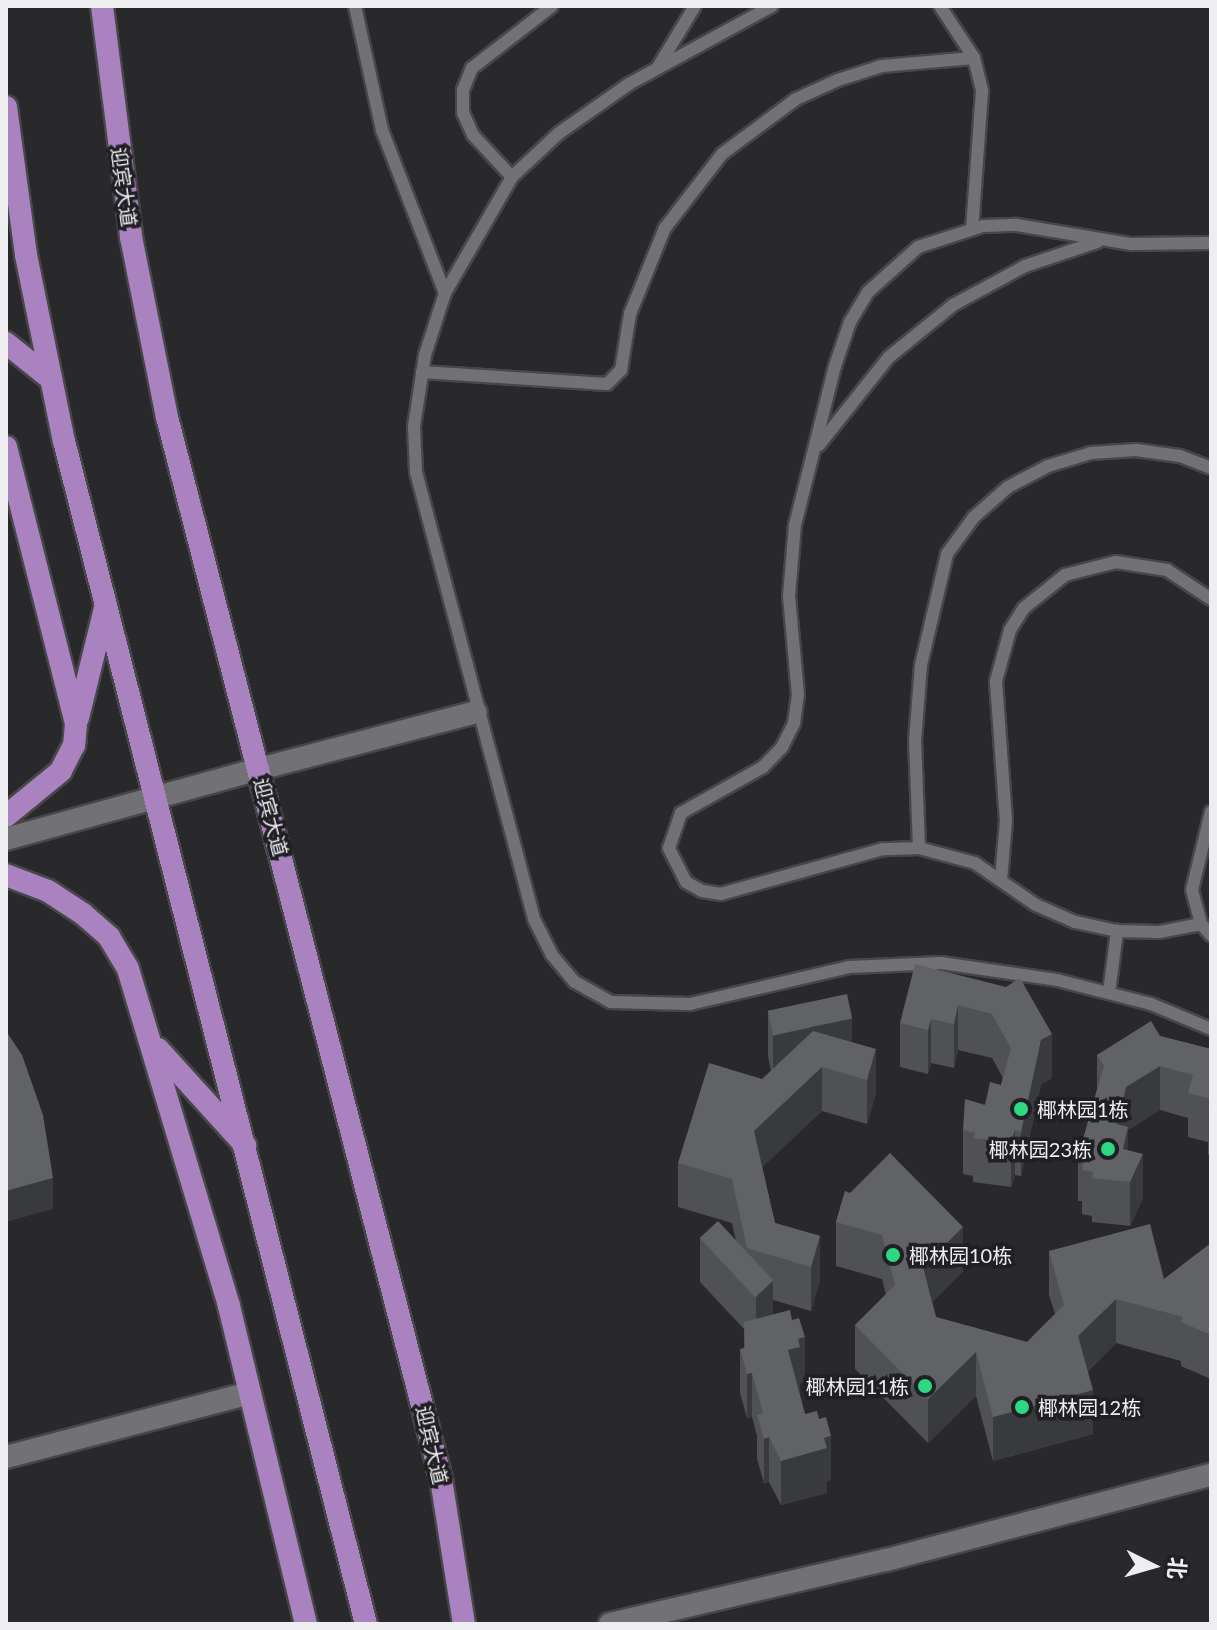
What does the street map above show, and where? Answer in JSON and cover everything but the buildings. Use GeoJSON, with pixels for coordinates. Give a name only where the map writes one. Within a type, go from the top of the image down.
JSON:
{"type":"FeatureCollection","features":[{"type":"Feature","properties":{"kind":"main road","name":"迎宾大道"},"geometry":{"type":"LineString","coordinates":[[102,6],[131,237],[164,402],[441,1479],[464,1624]]}},
{"type":"Feature","properties":{"kind":"main road"},"geometry":{"type":"LineString","coordinates":[[6,107],[26,255],[51,379],[366,1624]]}},
{"type":"Feature","properties":{"kind":"main road"},"geometry":{"type":"LineString","coordinates":[[6,343],[51,379]]}},
{"type":"Feature","properties":{"kind":"main road"},"geometry":{"type":"LineString","coordinates":[[6,447],[76,724]]}},
{"type":"Feature","properties":{"kind":"main road"},"geometry":{"type":"LineString","coordinates":[[6,816],[61,771],[74,745],[76,724],[106,603]]}},
{"type":"Feature","properties":{"kind":"main road"},"geometry":{"type":"LineString","coordinates":[[6,875],[48,891],[109,937],[128,969],[154,1045],[250,1393],[306,1624]]}},
{"type":"Feature","properties":{"kind":"main road"},"geometry":{"type":"LineString","coordinates":[[154,1045],[247,1147]]}},
{"type":"Feature","properties":{"kind":"street"},"geometry":{"type":"LineString","coordinates":[[6,839],[476,712]]}},
{"type":"Feature","properties":{"kind":"street"},"geometry":{"type":"LineString","coordinates":[[6,1457],[250,1393]]}},
{"type":"Feature","properties":{"kind":"street"},"geometry":{"type":"LineString","coordinates":[[610,1624],[886,1560],[1211,1475]]}},
{"type":"Feature","properties":{"kind":"lane"},"geometry":{"type":"LineString","coordinates":[[355,6],[382,130],[445,293]]}},
{"type":"Feature","properties":{"kind":"lane"},"geometry":{"type":"LineString","coordinates":[[512,177],[473,135],[463,113],[463,90],[472,68],[552,6]]}},
{"type":"Feature","properties":{"kind":"lane"},"geometry":{"type":"LineString","coordinates":[[656,69],[695,6]]}},
{"type":"Feature","properties":{"kind":"lane"},"geometry":{"type":"LineString","coordinates":[[772,6],[656,69],[559,133],[512,177],[445,293],[422,372],[414,426],[416,472],[476,712],[534,919],[552,955],[575,982],[611,1002],[690,1004],[891,962],[1057,980],[1109,993],[1211,1029]]}},
{"type":"Feature","properties":{"kind":"lane"},"geometry":{"type":"LineString","coordinates":[[940,6],[974,58],[982,91],[982,131],[972,229]]}},
{"type":"Feature","properties":{"kind":"lane"},"geometry":{"type":"LineString","coordinates":[[422,372],[607,384],[621,370],[630,314],[665,228],[722,154],[796,99],[838,80],[882,66],[974,58]]}},
{"type":"Feature","properties":{"kind":"lane"},"geometry":{"type":"LineString","coordinates":[[1201,924],[1159,932],[1117,931],[1075,922],[1036,905],[975,863],[919,848],[883,849],[721,894],[686,882],[674,867],[672,829],[681,813],[763,767],[794,723],[798,695],[790,632],[791,560],[835,366],[850,322],[868,292],[918,247],[972,229],[1017,225],[1104,241],[1211,243]]}},
{"type":"Feature","properties":{"kind":"lane"},"geometry":{"type":"LineString","coordinates":[[813,455],[860,387],[931,322],[1025,266],[1104,241]]}},
{"type":"Feature","properties":{"kind":"lane"},"geometry":{"type":"LineString","coordinates":[[919,848],[915,741],[921,665],[947,554],[974,517],[1008,487],[1048,466],[1091,453],[1136,450],[1211,468]]}},
{"type":"Feature","properties":{"kind":"lane"},"geometry":{"type":"LineString","coordinates":[[1001,880],[1006,807],[996,681],[1005,643],[1024,608],[1065,575],[1116,562],[1167,570],[1211,599]]}},
{"type":"Feature","properties":{"kind":"lane"},"geometry":{"type":"LineString","coordinates":[[1211,812],[1192,890],[1201,924],[1211,935]]}},
{"type":"Feature","properties":{"kind":"lane"},"geometry":{"type":"LineString","coordinates":[[1109,993],[1117,931]]}},
{"type":"Feature","properties":{"kind":"place","name":"椰林园1栋"},"geometry":{"type":"Point","coordinates":[1021,1109]}},
{"type":"Feature","properties":{"kind":"place","name":"椰林园23栋"},"geometry":{"type":"Point","coordinates":[1108,1149]}},
{"type":"Feature","properties":{"kind":"place","name":"椰林园10栋"},"geometry":{"type":"Point","coordinates":[893,1255]}},
{"type":"Feature","properties":{"kind":"place","name":"椰林园11栋"},"geometry":{"type":"Point","coordinates":[925,1386]}},
{"type":"Feature","properties":{"kind":"place","name":"椰林园12栋"},"geometry":{"type":"Point","coordinates":[1022,1407]}}]}
